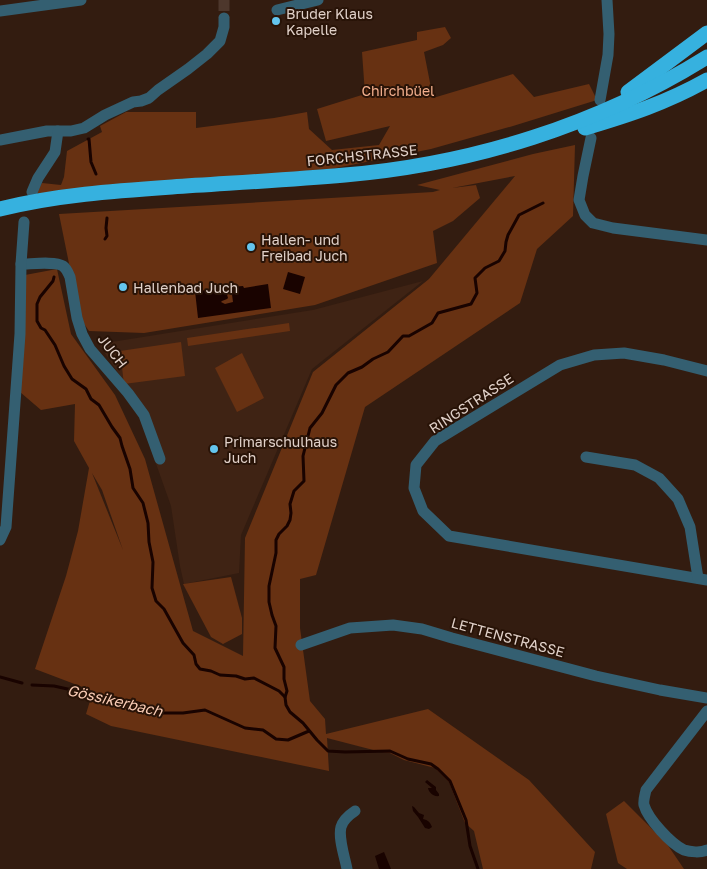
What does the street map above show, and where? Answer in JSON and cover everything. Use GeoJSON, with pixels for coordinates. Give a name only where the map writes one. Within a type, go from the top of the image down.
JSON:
{"type":"FeatureCollection","features":[{"type":"Feature","properties":{"kind":"highway"},"geometry":{"type":"LineString","coordinates":[[572,128],[630,91],[707,33]]}},
{"type":"Feature","properties":{"kind":"highway","name":"FORCHSTRASSE"},"geometry":{"type":"LineString","coordinates":[[0,209],[37,201],[81,195],[346,175],[446,161],[572,128],[665,82],[707,57]]}},
{"type":"Feature","properties":{"kind":"highway","name":"FORCHSTRASSE"},"geometry":{"type":"LineString","coordinates":[[0,216],[96,200],[319,184],[405,175],[464,164],[517,150],[641,102],[707,65]]}},
{"type":"Feature","properties":{"kind":"highway"},"geometry":{"type":"LineString","coordinates":[[572,128],[631,115],[668,100],[707,80]]}},
{"type":"Feature","properties":{"kind":"street"},"geometry":{"type":"LineString","coordinates":[[0,11],[81,0]]}},
{"type":"Feature","properties":{"kind":"street"},"geometry":{"type":"LineString","coordinates":[[278,10],[318,0]]}},
{"type":"Feature","properties":{"kind":"street"},"geometry":{"type":"LineString","coordinates":[[600,100],[608,55],[607,0]]}},
{"type":"Feature","properties":{"kind":"street"},"geometry":{"type":"LineString","coordinates":[[0,140],[47,131],[71,131],[84,128],[105,115],[133,102],[149,98],[188,70],[220,41],[224,27],[224,18]]}},
{"type":"Feature","properties":{"kind":"street"},"geometry":{"type":"LineString","coordinates":[[32,192],[38,178],[55,152],[58,131]]}},
{"type":"Feature","properties":{"kind":"street"},"geometry":{"type":"LineString","coordinates":[[590,138],[579,200],[585,215],[593,223],[613,228],[707,240]]}},
{"type":"Feature","properties":{"kind":"street"},"geometry":{"type":"LineString","coordinates":[[0,540],[6,527],[20,334],[22,234],[24,222]]}},
{"type":"Feature","properties":{"kind":"street","name":"JUCH"},"geometry":{"type":"LineString","coordinates":[[21,264],[58,264],[67,270],[82,334],[90,349],[128,393],[144,416],[160,459]]}},
{"type":"Feature","properties":{"kind":"street","name":"RINGSTRASSE"},"geometry":{"type":"LineString","coordinates":[[703,579],[450,536],[423,511],[414,488],[416,465],[436,441],[560,364],[594,354],[624,352],[707,371]]}},
{"type":"Feature","properties":{"kind":"street"},"geometry":{"type":"LineString","coordinates":[[586,457],[635,465],[659,478],[678,499],[690,527],[703,579]]}},
{"type":"Feature","properties":{"kind":"street","name":"LETTENSTRASSE"},"geometry":{"type":"LineString","coordinates":[[302,645],[350,628],[393,624],[422,629],[596,676],[707,698]]}},
{"type":"Feature","properties":{"kind":"street"},"geometry":{"type":"LineString","coordinates":[[707,711],[646,790],[644,804],[648,816],[670,840],[684,850],[702,852],[707,850]]}},
{"type":"Feature","properties":{"kind":"street"},"geometry":{"type":"LineString","coordinates":[[347,869],[341,828],[348,816],[355,812]]}},
{"type":"Feature","properties":{"kind":"shaded area"},"geometry":{"type":"Polygon","coordinates":[[[288,272],[305,277],[300,294],[283,289],[288,272]]]}},
{"type":"Feature","properties":{"kind":"shaded area","name":"Primarschulhaus Juch"},"geometry":{"type":"Polygon","coordinates":[[[423,281],[312,369],[241,535],[239,573],[184,584],[171,506],[131,393],[99,344],[313,310],[423,281]]]}},
{"type":"Feature","properties":{"kind":"shaded area"},"geometry":{"type":"Polygon","coordinates":[[[268,284],[271,308],[198,318],[195,291],[223,289],[226,291],[228,298],[221,302],[225,304],[233,302],[231,287],[243,286],[244,288],[268,284]]]}},
{"type":"Feature","properties":{"kind":"shaded area"},"geometry":{"type":"Polygon","coordinates":[[[427,780],[436,787],[439,796],[429,792],[428,788],[432,788],[425,782],[427,780]]]}},
{"type":"Feature","properties":{"kind":"shaded area"},"geometry":{"type":"Polygon","coordinates":[[[412,806],[424,815],[423,819],[429,822],[432,827],[429,829],[425,828],[413,811],[412,806]]]}},
{"type":"Feature","properties":{"kind":"shaded area"},"geometry":{"type":"Polygon","coordinates":[[[384,852],[391,869],[379,869],[375,856],[384,852]]]}},
{"type":"Feature","properties":{"kind":"green space","name":"Chirchbüel"},"geometry":{"type":"Polygon","coordinates":[[[445,27],[451,38],[443,45],[424,52],[433,98],[513,74],[534,97],[589,84],[597,100],[431,149],[331,169],[36,194],[42,183],[61,185],[64,177],[67,151],[102,132],[100,126],[126,112],[196,112],[196,128],[307,112],[309,129],[332,150],[379,145],[390,126],[326,141],[317,109],[365,94],[362,52],[417,40],[417,32],[445,27]]]}},
{"type":"Feature","properties":{"kind":"green space"},"geometry":{"type":"Polygon","coordinates":[[[575,145],[573,216],[537,249],[520,303],[365,407],[316,575],[300,579],[300,628],[310,701],[325,719],[326,734],[428,709],[529,780],[595,852],[591,869],[483,869],[474,831],[465,823],[449,782],[435,768],[404,760],[390,753],[327,738],[329,771],[111,726],[86,714],[93,691],[35,669],[66,576],[78,531],[89,468],[74,441],[75,404],[41,410],[20,392],[25,275],[57,269],[71,334],[115,395],[145,459],[193,631],[243,656],[245,538],[313,372],[429,279],[515,176],[452,188],[476,185],[480,198],[453,221],[433,231],[437,263],[315,305],[144,333],[89,331],[80,318],[59,214],[433,192],[440,190],[417,185],[533,154],[575,145]],[[92,473],[123,550],[102,490],[92,473]]]}},
{"type":"Feature","properties":{"kind":"green space"},"geometry":{"type":"Polygon","coordinates":[[[289,323],[290,331],[188,346],[187,338],[289,323]]]}},
{"type":"Feature","properties":{"kind":"green space"},"geometry":{"type":"Polygon","coordinates":[[[181,342],[185,376],[124,384],[120,351],[181,342]]]}},
{"type":"Feature","properties":{"kind":"green space"},"geometry":{"type":"Polygon","coordinates":[[[242,353],[264,398],[237,412],[215,368],[242,353]]]}},
{"type":"Feature","properties":{"kind":"green space"},"geometry":{"type":"Polygon","coordinates":[[[231,577],[242,618],[242,634],[223,644],[211,637],[183,584],[231,577]]]}},
{"type":"Feature","properties":{"kind":"green space"},"geometry":{"type":"Polygon","coordinates":[[[624,801],[667,844],[684,869],[627,869],[618,863],[606,814],[624,801]]]}},
{"type":"Feature","properties":{"kind":"waterway"},"geometry":{"type":"LineString","coordinates":[[88,139],[91,162],[96,174]]}},
{"type":"Feature","properties":{"kind":"waterway"},"geometry":{"type":"LineString","coordinates":[[478,869],[470,846],[466,820],[450,781],[438,769],[431,764],[408,759],[390,751],[328,751],[303,723],[290,712],[286,705],[285,697],[287,691],[284,667],[275,648],[276,626],[269,602],[269,586],[276,553],[276,540],[290,520],[290,504],[294,491],[304,481],[303,456],[310,428],[322,413],[336,385],[348,373],[388,352],[403,336],[409,336],[432,323],[438,313],[471,304],[477,293],[475,278],[485,268],[499,261],[505,251],[508,235],[519,215],[543,203]]}},
{"type":"Feature","properties":{"kind":"waterway"},"geometry":{"type":"LineString","coordinates":[[105,239],[107,236],[107,218]]}},
{"type":"Feature","properties":{"kind":"waterway"},"geometry":{"type":"LineString","coordinates":[[54,277],[37,304],[37,321],[55,345],[72,379],[86,389],[91,399],[99,405],[120,438],[130,469],[133,488],[143,503],[148,523],[153,562],[152,588],[156,601],[164,609],[183,643],[194,655],[196,664],[200,669],[220,675],[236,676],[245,679],[254,678],[279,691],[285,697]]}},
{"type":"Feature","properties":{"kind":"waterway","name":"Gössikerbach"},"geometry":{"type":"LineString","coordinates":[[0,677],[22,683]]}},
{"type":"Feature","properties":{"kind":"waterway","name":"Gössikerbach"},"geometry":{"type":"LineString","coordinates":[[32,685],[54,686],[138,703],[163,713],[205,710],[245,728],[263,730],[276,739],[288,740],[309,731]]}},
{"type":"Feature","properties":{"kind":"tunnel"},"geometry":{"type":"LineString","coordinates":[[224,0],[224,18]]}},
{"type":"Feature","properties":{"kind":"place","name":"Bruder Klaus Kapelle"},"geometry":{"type":"Point","coordinates":[276,21]}},
{"type":"Feature","properties":{"kind":"place","name":"Hallen- und Freibad Juch"},"geometry":{"type":"Point","coordinates":[251,247]}},
{"type":"Feature","properties":{"kind":"place","name":"Hallenbad Juch"},"geometry":{"type":"Point","coordinates":[123,287]}},
{"type":"Feature","properties":{"kind":"place","name":"Primarschulhaus Juch"},"geometry":{"type":"Point","coordinates":[214,449]}}]}
